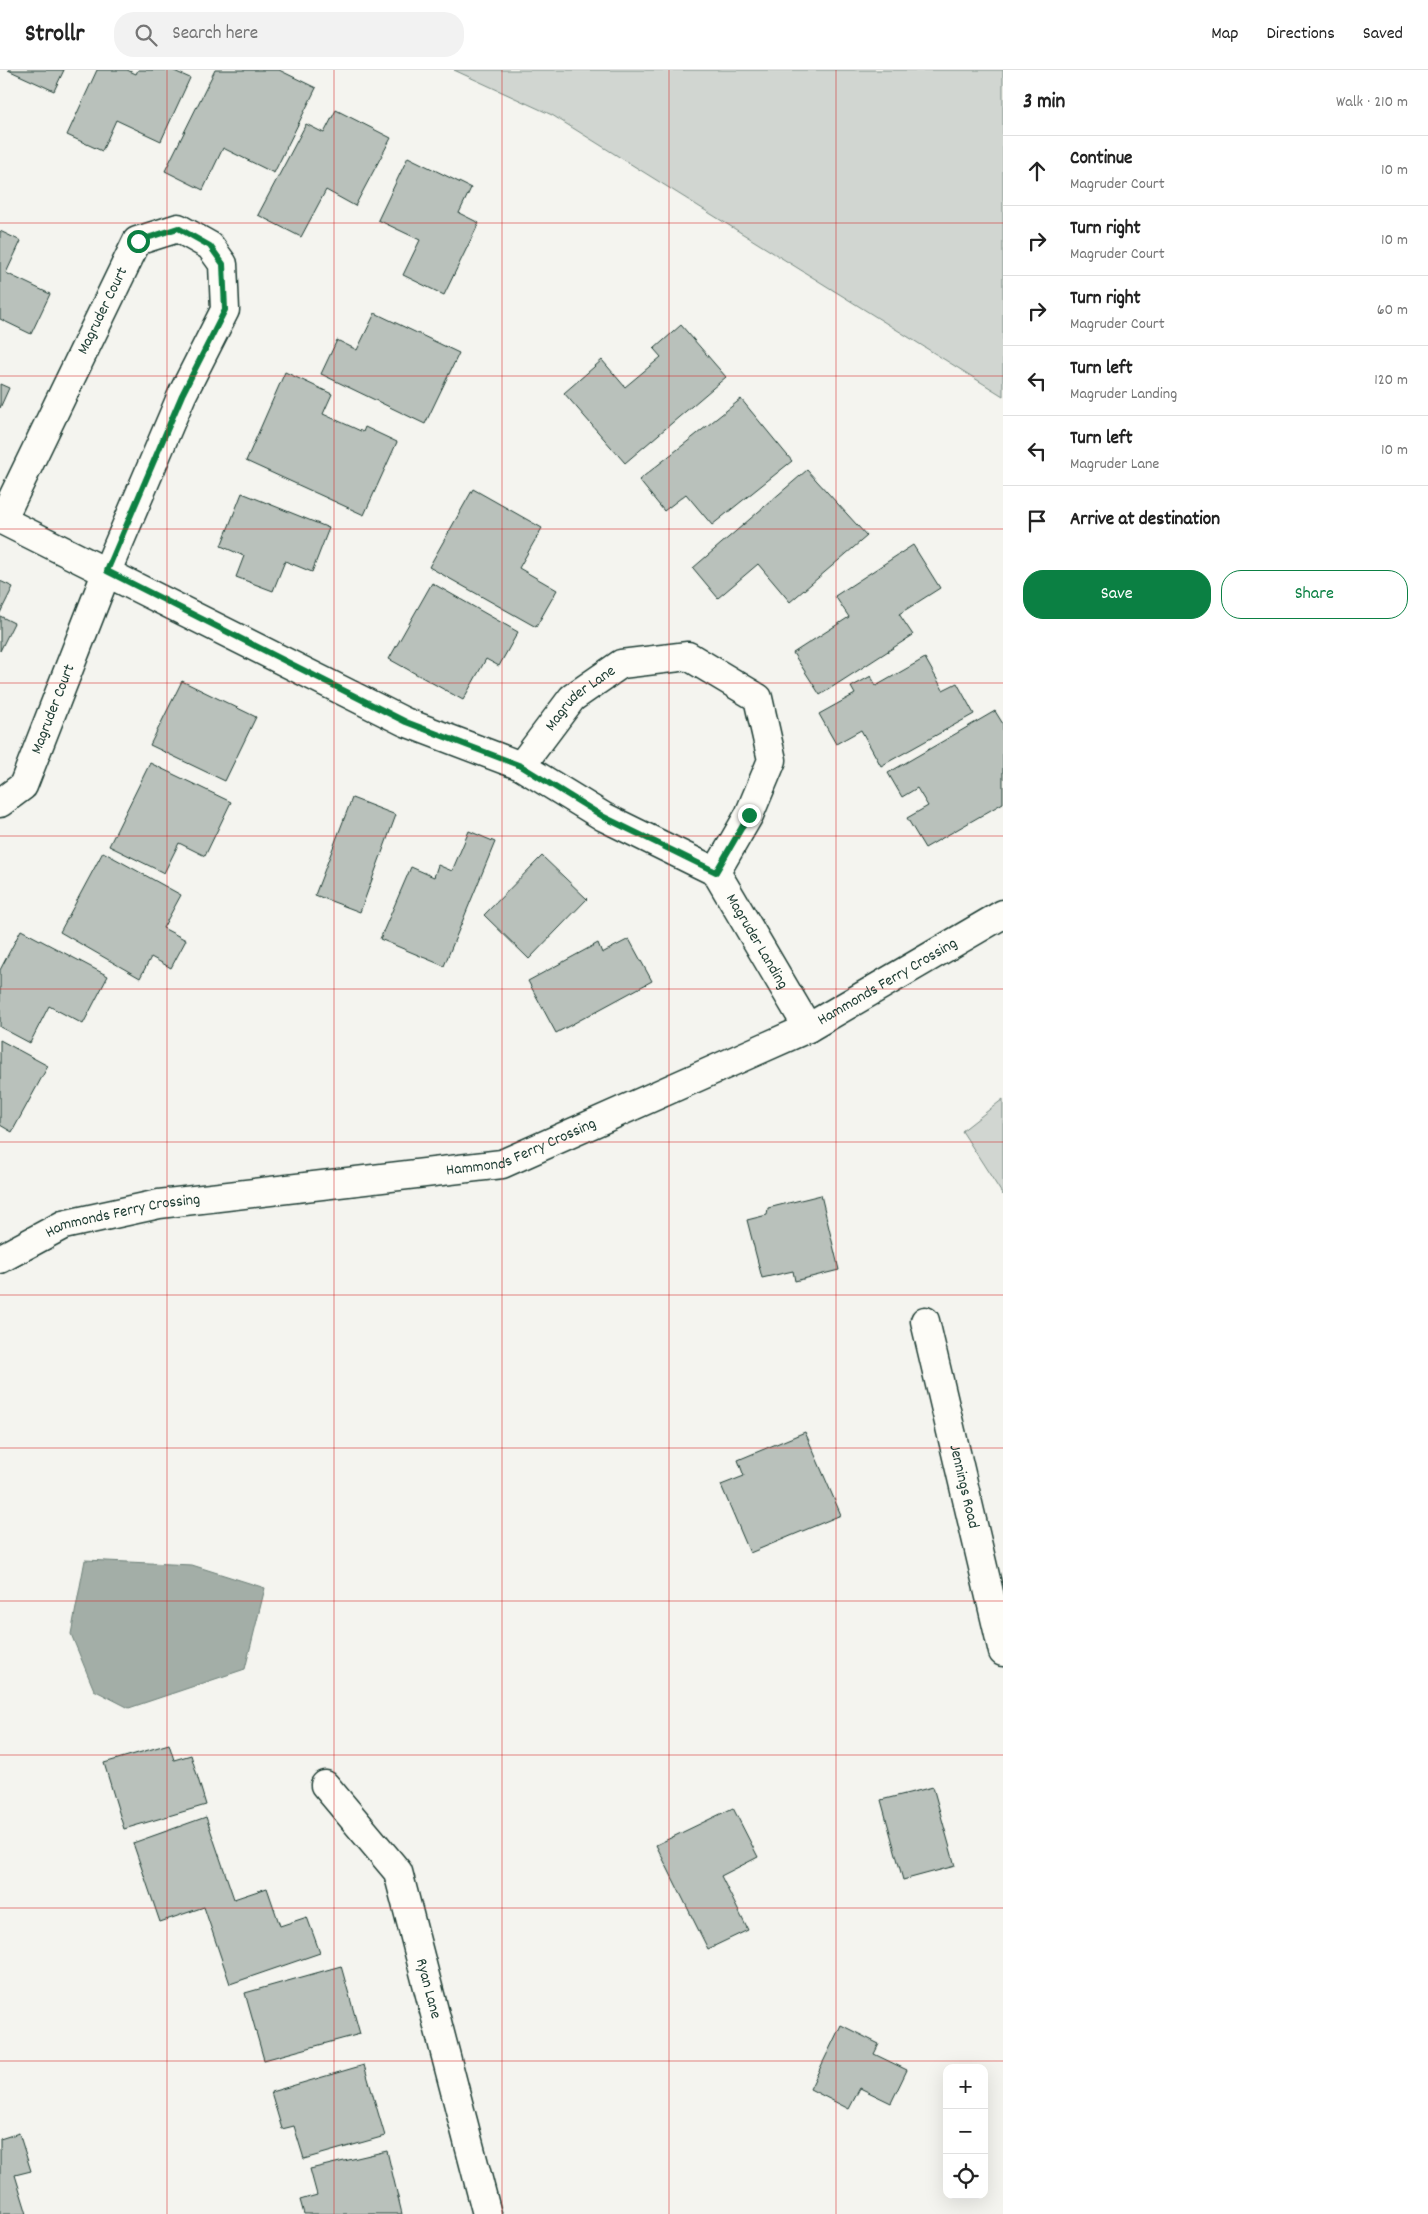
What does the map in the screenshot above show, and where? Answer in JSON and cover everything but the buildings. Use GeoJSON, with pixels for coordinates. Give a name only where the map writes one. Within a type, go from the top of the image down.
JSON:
{"type":"FeatureCollection","features":[{"type":"Feature","properties":{"kind":"street","name":"Magruder Court"},"geometry":{"type":"LineString","coordinates":[[0,803],[23,786],[107,571],[182,395],[225,310],[223,264],[210,246],[178,228],[138,241],[1,519]]}},
{"type":"Feature","properties":{"kind":"street"},"geometry":{"type":"LineString","coordinates":[[1,519],[406,722],[521,766],[604,817],[716,872]]}},
{"type":"Feature","properties":{"kind":"street","name":"Magruder Lane"},"geometry":{"type":"LineString","coordinates":[[521,766],[572,698],[621,664],[688,656],[758,698],[772,760],[749,815],[716,872]]}},
{"type":"Feature","properties":{"kind":"street","name":"Magruder Landing"},"geometry":{"type":"LineString","coordinates":[[716,872],[808,1028]]}},
{"type":"Feature","properties":{"kind":"street","name":"Hammonds Ferry Crossing"},"geometry":{"type":"LineString","coordinates":[[0,1259],[63,1225],[159,1204],[502,1164],[808,1028],[1003,914]]}},
{"type":"Feature","properties":{"kind":"street","name":"Jennings Road"},"geometry":{"type":"LineString","coordinates":[[925,1321],[1003,1652]]}},
{"type":"Feature","properties":{"kind":"street","name":"Ryan Lane"},"geometry":{"type":"LineString","coordinates":[[325,1785],[398,1872],[487,2214]]}},
{"type":"Feature","properties":{"kind":"shaded area"},"geometry":{"type":"Polygon","coordinates":[[[454,70],[1003,70],[1003,396],[552,115],[454,70]]]}},
{"type":"Feature","properties":{"kind":"shaded area"},"geometry":{"type":"Polygon","coordinates":[[[1003,1099],[1003,1195],[962,1131],[1003,1099]]]}},
{"type":"Feature","properties":{"kind":"shaded area"},"geometry":{"type":"Polygon","coordinates":[[[85,1560],[192,1565],[265,1588],[245,1669],[129,1708],[94,1690],[71,1634],[85,1560]]]}},
{"type":"Feature","properties":{"kind":"route"},"geometry":{"type":"LineString","coordinates":[[138,241],[178,228],[210,246],[223,264],[225,310],[182,395],[107,571],[406,722],[521,766],[604,817],[716,872],[749,815]]}}]}
